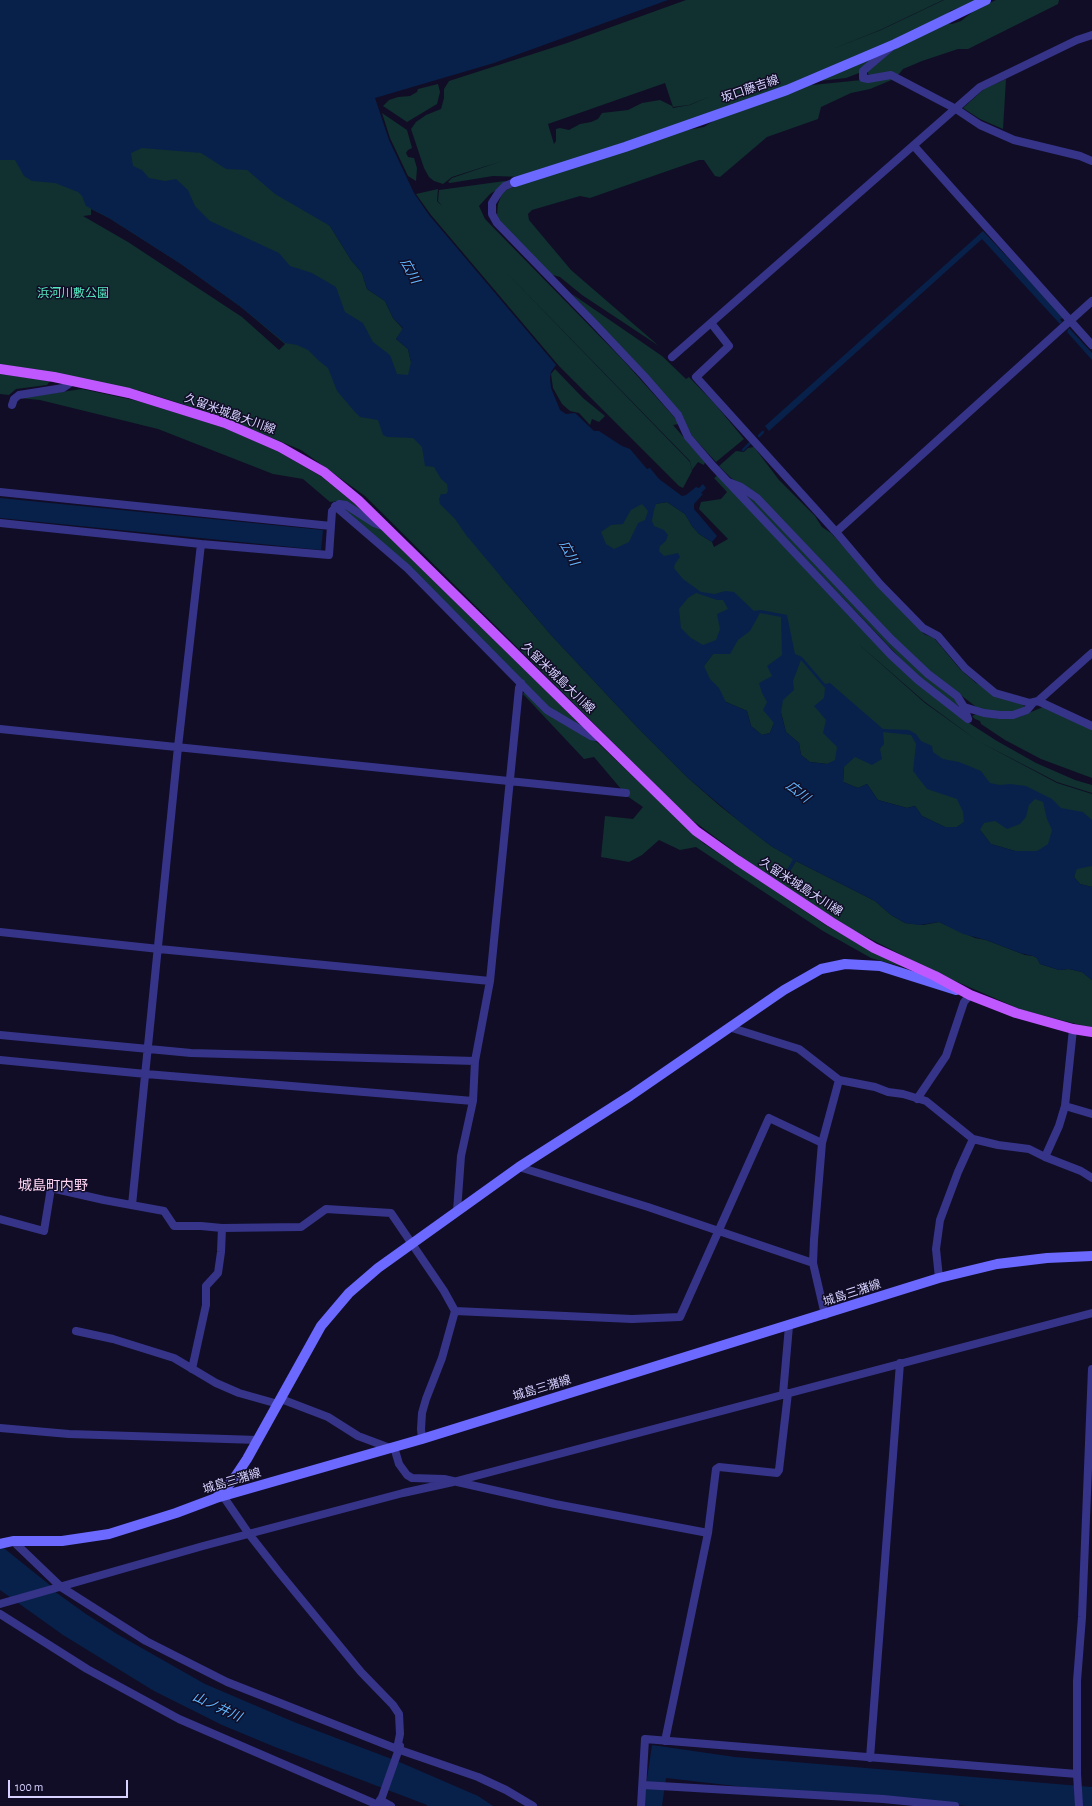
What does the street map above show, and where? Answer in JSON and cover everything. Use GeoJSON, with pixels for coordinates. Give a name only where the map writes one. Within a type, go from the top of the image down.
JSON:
{"type":"FeatureCollection","features":[{"type":"Feature","properties":{"kind":"main road","name":"坂口藤吉線"},"geometry":{"type":"LineString","coordinates":[[515,182],[625,147],[787,90],[895,44],[986,0]]}},
{"type":"Feature","properties":{"kind":"main road","name":"久留米城島大川線"},"geometry":{"type":"LineString","coordinates":[[0,369],[73,381],[129,394],[225,423],[280,447],[324,472],[358,500],[696,831],[831,922],[874,948],[935,976],[970,995],[1016,1013],[1073,1029],[1092,1032]]}},
{"type":"Feature","properties":{"kind":"main road"},"geometry":{"type":"LineString","coordinates":[[220,1497],[247,1459],[310,1344],[335,1309],[361,1282],[457,1210],[519,1167],[630,1096],[732,1028],[784,990],[821,969],[844,964],[880,966],[970,995]]}},
{"type":"Feature","properties":{"kind":"main road","name":"城島三潴線"},"geometry":{"type":"LineString","coordinates":[[0,1544],[13,1541],[62,1541],[109,1534],[176,1513],[220,1497],[422,1439],[825,1315],[939,1278],[997,1264],[1047,1258],[1092,1256]]}},
{"type":"Feature","properties":{"kind":"street"},"geometry":{"type":"LineString","coordinates":[[672,357],[980,87],[1077,40],[1092,35]]}},
{"type":"Feature","properties":{"kind":"street"},"geometry":{"type":"LineString","coordinates":[[895,44],[863,72],[864,78],[891,75],[956,109],[980,125],[1014,140],[1080,156],[1092,161]]}},
{"type":"Feature","properties":{"kind":"street"},"geometry":{"type":"LineString","coordinates":[[914,146],[1092,345]]}},
{"type":"Feature","properties":{"kind":"street"},"geometry":{"type":"LineString","coordinates":[[515,182],[505,186],[492,203],[492,214],[497,223],[644,376],[678,415],[688,437],[712,466],[730,482],[886,649],[918,680],[968,719],[964,706],[957,696],[928,674],[891,639],[757,498],[741,487],[730,482]]}},
{"type":"Feature","properties":{"kind":"street"},"geometry":{"type":"LineString","coordinates":[[836,532],[1092,301]]}},
{"type":"Feature","properties":{"kind":"street"},"geometry":{"type":"LineString","coordinates":[[711,323],[729,346],[696,377],[836,532],[886,590],[923,628],[938,636],[965,668],[995,693],[1030,704],[1035,702],[1092,726]]}},
{"type":"Feature","properties":{"kind":"street"},"geometry":{"type":"LineString","coordinates":[[12,405],[14,399],[19,395],[63,388],[73,381]]}},
{"type":"Feature","properties":{"kind":"street"},"geometry":{"type":"LineString","coordinates":[[0,492],[331,526]]}},
{"type":"Feature","properties":{"kind":"street"},"geometry":{"type":"LineString","coordinates":[[0,523],[200,544],[329,555],[332,511],[335,506],[339,504],[346,505],[374,523],[386,528]]}},
{"type":"Feature","properties":{"kind":"street"},"geometry":{"type":"LineString","coordinates":[[335,506],[407,568],[548,710],[591,736],[601,738]]}},
{"type":"Feature","properties":{"kind":"street"},"geometry":{"type":"LineString","coordinates":[[132,1205],[147,1072],[178,747],[200,544]]}},
{"type":"Feature","properties":{"kind":"street"},"geometry":{"type":"LineString","coordinates":[[964,706],[984,713],[1000,715],[1013,715],[1027,710],[1092,653]]}},
{"type":"Feature","properties":{"kind":"street"},"geometry":{"type":"LineString","coordinates":[[457,1210],[461,1156],[473,1101],[475,1061],[490,981],[519,688],[521,683]]}},
{"type":"Feature","properties":{"kind":"street"},"geometry":{"type":"LineString","coordinates":[[0,729],[626,793]]}},
{"type":"Feature","properties":{"kind":"street"},"geometry":{"type":"LineString","coordinates":[[0,932],[490,981]]}},
{"type":"Feature","properties":{"kind":"street"},"geometry":{"type":"LineString","coordinates":[[917,1099],[946,1056],[964,1002],[970,995]]}},
{"type":"Feature","properties":{"kind":"street"},"geometry":{"type":"LineString","coordinates":[[732,1028],[799,1049],[839,1080],[875,1087],[888,1092],[903,1094],[926,1102],[938,1109],[955,1126],[973,1139],[998,1145],[1029,1149],[1081,1171],[1092,1178]]}},
{"type":"Feature","properties":{"kind":"street"},"geometry":{"type":"LineString","coordinates":[[1045,1157],[1059,1126],[1065,1106],[1073,1029]]}},
{"type":"Feature","properties":{"kind":"street"},"geometry":{"type":"LineString","coordinates":[[0,1035],[149,1051],[475,1061]]}},
{"type":"Feature","properties":{"kind":"street"},"geometry":{"type":"LineString","coordinates":[[0,1060],[473,1101]]}},
{"type":"Feature","properties":{"kind":"street"},"geometry":{"type":"LineString","coordinates":[[825,1315],[813,1263],[822,1143],[839,1080]]}},
{"type":"Feature","properties":{"kind":"street"},"geometry":{"type":"LineString","coordinates":[[1065,1106],[1092,1114]]}},
{"type":"Feature","properties":{"kind":"street"},"geometry":{"type":"LineString","coordinates":[[455,1311],[632,1319],[680,1317],[769,1118],[822,1143]]}},
{"type":"Feature","properties":{"kind":"street"},"geometry":{"type":"LineString","coordinates":[[939,1278],[936,1249],[940,1220],[958,1172],[973,1139]]}},
{"type":"Feature","properties":{"kind":"street"},"geometry":{"type":"LineString","coordinates":[[519,1167],[719,1230],[813,1263]]}},
{"type":"Feature","properties":{"kind":"street"},"geometry":{"type":"LineString","coordinates":[[0,1219],[44,1231],[50,1188],[164,1211],[174,1226],[222,1228],[301,1227],[326,1209],[391,1212],[444,1291],[455,1311],[442,1358],[422,1413],[422,1439]]}},
{"type":"Feature","properties":{"kind":"street"},"geometry":{"type":"LineString","coordinates":[[192,1369],[206,1305],[206,1286],[218,1273],[222,1228]]}},
{"type":"Feature","properties":{"kind":"street"},"geometry":{"type":"LineString","coordinates":[[0,1604],[249,1534],[403,1493],[453,1482],[1092,1312]]}},
{"type":"Feature","properties":{"kind":"street"},"geometry":{"type":"LineString","coordinates":[[665,1741],[708,1533],[716,1469],[720,1467],[777,1473],[779,1470],[789,1326]]}},
{"type":"Feature","properties":{"kind":"street"},"geometry":{"type":"LineString","coordinates":[[76,1331],[113,1339],[174,1358],[216,1383],[239,1393],[279,1402],[328,1417],[358,1436],[392,1448],[399,1464],[412,1478],[444,1480],[555,1504],[708,1533]]}},
{"type":"Feature","properties":{"kind":"street"},"geometry":{"type":"LineString","coordinates":[[870,1758],[900,1363]]}},
{"type":"Feature","properties":{"kind":"street"},"geometry":{"type":"LineString","coordinates":[[1078,1806],[1077,1681],[1082,1617],[1092,1369]]}},
{"type":"Feature","properties":{"kind":"street"},"geometry":{"type":"LineString","coordinates":[[0,1428],[70,1434],[258,1440]]}},
{"type":"Feature","properties":{"kind":"street"},"geometry":{"type":"LineString","coordinates":[[220,1497],[361,1672],[393,1705],[399,1714],[400,1734],[398,1747],[379,1802]]}},
{"type":"Feature","properties":{"kind":"street"},"geometry":{"type":"LineString","coordinates":[[13,1541],[59,1587],[146,1640],[227,1682],[478,1777],[506,1790],[533,1806]]}},
{"type":"Feature","properties":{"kind":"street"},"geometry":{"type":"LineString","coordinates":[[0,1614],[87,1669],[180,1719],[390,1806]]}},
{"type":"Feature","properties":{"kind":"street"},"geometry":{"type":"LineString","coordinates":[[641,1806],[645,1739],[1077,1774]]}},
{"type":"Feature","properties":{"kind":"street"},"geometry":{"type":"LineString","coordinates":[[643,1785],[883,1799],[955,1806]]}},
{"type":"Feature","properties":{"kind":"green space"},"geometry":{"type":"Polygon","coordinates":[[[686,0],[943,0],[880,30],[830,50],[881,30],[944,0],[979,0],[950,11],[946,16],[856,58],[775,91],[523,177],[493,176],[450,183],[448,182],[452,178],[502,161],[452,177],[443,184],[434,181],[429,177],[424,168],[411,129],[416,122],[426,115],[441,109],[444,98],[444,89],[449,81],[567,43],[686,0]],[[665,83],[548,124],[554,144],[556,141],[556,129],[560,128],[569,130],[580,124],[598,119],[602,113],[628,110],[642,103],[660,100],[673,108],[690,105],[711,96],[689,105],[673,107],[665,83]]]}},
{"type":"Feature","properties":{"kind":"green space"},"geometry":{"type":"Polygon","coordinates":[[[996,0],[1059,0],[1058,4],[968,49],[958,49],[922,61],[903,69],[899,74],[868,74],[868,71],[893,50],[947,23],[952,24],[961,21],[975,10],[996,0]]]}},
{"type":"Feature","properties":{"kind":"green space"},"geometry":{"type":"Polygon","coordinates":[[[882,54],[859,73],[846,78],[819,81],[882,54]]]}},
{"type":"Feature","properties":{"kind":"green space"},"geometry":{"type":"Polygon","coordinates":[[[892,77],[894,79],[870,89],[851,93],[821,107],[818,119],[767,137],[720,177],[715,176],[704,160],[699,160],[590,198],[580,196],[532,210],[528,214],[529,220],[571,270],[659,346],[582,295],[560,277],[549,274],[501,223],[497,215],[498,204],[502,194],[508,189],[687,130],[704,127],[713,121],[802,86],[892,77]]]}},
{"type":"Feature","properties":{"kind":"green space"},"geometry":{"type":"Polygon","coordinates":[[[1006,79],[1003,129],[980,119],[963,108],[984,89],[1006,79]]]}},
{"type":"Feature","properties":{"kind":"green space"},"geometry":{"type":"Polygon","coordinates":[[[438,84],[440,92],[437,104],[407,122],[383,106],[389,100],[398,97],[410,96],[417,92],[418,89],[438,84]]]}},
{"type":"Feature","properties":{"kind":"green space"},"geometry":{"type":"Polygon","coordinates":[[[382,113],[407,130],[412,148],[406,153],[408,157],[414,158],[417,168],[416,181],[408,176],[390,138],[382,113]]]}},
{"type":"Feature","properties":{"kind":"green space","name":"浜河川敷公園"},"geometry":{"type":"Polygon","coordinates":[[[0,121],[142,201],[120,131],[235,145],[330,226],[351,260],[362,273],[367,289],[385,301],[393,318],[403,329],[396,339],[408,349],[411,362],[455,471],[502,578],[552,636],[638,728],[688,778],[720,806],[771,846],[794,859],[786,872],[788,874],[796,861],[875,901],[891,915],[905,923],[923,925],[939,922],[975,938],[986,940],[1025,955],[1033,956],[1037,958],[1040,964],[1059,970],[1069,969],[1082,972],[1092,980],[1092,1028],[1022,1010],[939,974],[845,926],[762,872],[688,817],[365,496],[301,450],[217,415],[141,391],[40,370],[0,364],[0,121]],[[91,209],[91,215],[83,216],[128,242],[242,317],[279,350],[285,344],[241,307],[181,264],[109,218],[91,209]]]}},
{"type":"Feature","properties":{"kind":"green space"},"geometry":{"type":"Polygon","coordinates":[[[505,181],[508,182],[490,194],[479,206],[485,219],[623,360],[675,418],[679,424],[673,425],[705,462],[704,465],[698,462],[692,470],[690,461],[497,263],[690,462],[692,471],[683,488],[679,486],[559,366],[431,215],[416,194],[438,189],[437,201],[442,206],[438,201],[439,190],[505,181]]]}},
{"type":"Feature","properties":{"kind":"green space"},"geometry":{"type":"Polygon","coordinates":[[[572,294],[662,356],[686,379],[689,377],[715,404],[744,439],[716,462],[692,436],[683,417],[572,294]]]}},
{"type":"Feature","properties":{"kind":"green space"},"geometry":{"type":"Polygon","coordinates":[[[555,369],[583,398],[605,416],[599,422],[592,419],[590,425],[579,413],[570,411],[562,404],[553,388],[551,374],[555,369]]]}},
{"type":"Feature","properties":{"kind":"green space"},"geometry":{"type":"Polygon","coordinates":[[[0,374],[50,381],[47,385],[16,389],[9,395],[0,394],[0,374]]]}},
{"type":"Feature","properties":{"kind":"green space"},"geometry":{"type":"Polygon","coordinates":[[[82,389],[138,401],[225,428],[277,451],[322,477],[372,518],[338,501],[330,502],[303,479],[273,474],[158,429],[40,400],[19,398],[82,389]]]}},
{"type":"Feature","properties":{"kind":"green space"},"geometry":{"type":"Polygon","coordinates":[[[754,447],[779,480],[815,516],[822,527],[831,533],[924,634],[934,638],[960,669],[976,683],[1025,707],[1023,709],[1006,713],[979,709],[933,674],[904,649],[780,517],[753,491],[731,478],[719,466],[736,451],[744,452],[748,448],[754,447]]]}},
{"type":"Feature","properties":{"kind":"green space"},"geometry":{"type":"Polygon","coordinates":[[[554,460],[629,497],[655,504],[667,502],[685,514],[699,534],[712,542],[714,547],[728,539],[699,509],[701,502],[721,499],[727,492],[714,478],[718,475],[914,681],[972,725],[997,741],[1036,763],[1075,780],[1092,785],[1092,793],[1057,782],[978,741],[1057,783],[1092,794],[1092,843],[1068,844],[1037,851],[1015,851],[991,844],[980,830],[956,791],[969,819],[957,827],[945,827],[922,816],[915,806],[907,808],[878,800],[867,784],[858,788],[843,782],[844,767],[841,746],[835,761],[827,764],[810,762],[801,755],[799,743],[786,732],[777,697],[774,723],[770,733],[762,735],[751,726],[747,711],[726,702],[697,675],[726,637],[698,650],[626,581],[554,460]],[[854,640],[925,703],[978,741],[925,702],[854,640]]]}},
{"type":"Feature","properties":{"kind":"green space"},"geometry":{"type":"Polygon","coordinates":[[[744,494],[755,501],[958,702],[959,705],[957,706],[920,679],[744,494]]]}},
{"type":"Feature","properties":{"kind":"green space"},"geometry":{"type":"Polygon","coordinates":[[[341,508],[348,509],[382,530],[589,733],[549,709],[341,508]]]}},
{"type":"Feature","properties":{"kind":"green space"},"geometry":{"type":"Polygon","coordinates":[[[525,691],[544,711],[598,743],[703,843],[827,926],[870,950],[914,970],[871,958],[823,931],[696,847],[680,850],[659,840],[642,855],[629,862],[601,857],[605,816],[633,819],[643,807],[627,796],[594,757],[584,759],[523,694],[525,691]]]}},
{"type":"Feature","properties":{"kind":"green space"},"geometry":{"type":"Polygon","coordinates":[[[1043,707],[1092,729],[1092,778],[1041,759],[1005,740],[972,716],[977,714],[1001,719],[1019,717],[1043,707]]]}},
{"type":"Feature","properties":{"kind":"green space"},"geometry":{"type":"Polygon","coordinates":[[[1092,851],[1092,887],[1080,884],[1074,877],[1077,864],[1092,851]]]}},
{"type":"Feature","properties":{"kind":"water","name":"広川"},"geometry":{"type":"Polygon","coordinates":[[[0,0],[668,0],[494,63],[375,98],[389,140],[414,193],[429,215],[556,365],[551,372],[550,378],[551,388],[560,410],[566,414],[575,413],[594,431],[599,431],[622,446],[630,449],[647,469],[650,468],[659,479],[682,496],[686,495],[696,487],[699,488],[703,484],[706,488],[694,504],[694,509],[717,536],[712,542],[699,534],[685,514],[667,502],[656,504],[654,510],[652,521],[654,526],[664,530],[668,535],[666,541],[660,546],[659,551],[664,556],[678,553],[680,557],[674,568],[683,579],[701,592],[715,594],[725,591],[734,592],[754,611],[761,610],[787,615],[795,654],[802,657],[825,684],[830,683],[883,729],[909,730],[916,734],[921,741],[932,746],[933,752],[943,759],[959,762],[981,771],[990,783],[1026,786],[1052,799],[1061,808],[1083,812],[1092,820],[1092,866],[1077,869],[1074,877],[1080,884],[1092,887],[1092,980],[1082,972],[1069,969],[1059,970],[1040,964],[1037,958],[1033,956],[963,934],[939,922],[919,925],[905,923],[891,915],[875,901],[796,861],[788,874],[786,872],[793,859],[771,846],[746,827],[688,778],[638,728],[552,636],[502,578],[466,535],[455,519],[440,504],[439,499],[441,494],[446,494],[448,491],[447,484],[441,479],[434,467],[425,466],[422,447],[413,438],[387,437],[383,435],[378,420],[360,417],[354,411],[337,391],[328,368],[308,350],[297,345],[285,343],[241,307],[181,264],[109,218],[86,206],[82,196],[78,192],[55,183],[32,181],[24,176],[15,160],[0,160],[0,0]],[[142,148],[131,153],[133,166],[142,170],[149,178],[165,181],[176,179],[188,190],[195,206],[210,221],[279,253],[290,266],[312,273],[336,287],[345,312],[363,323],[373,342],[390,355],[397,374],[408,375],[411,362],[408,349],[396,339],[403,328],[393,318],[385,301],[367,289],[362,273],[351,260],[330,226],[275,194],[247,170],[226,169],[201,153],[142,148]],[[642,504],[631,510],[623,524],[611,525],[601,532],[606,544],[614,549],[629,542],[638,523],[645,520],[648,511],[642,504]],[[696,593],[688,598],[679,609],[681,628],[691,638],[703,645],[716,640],[720,629],[717,614],[728,609],[723,600],[717,600],[696,593]],[[760,613],[750,631],[738,640],[730,654],[713,654],[704,666],[710,679],[719,688],[726,702],[747,711],[751,726],[762,735],[770,733],[774,723],[763,710],[767,702],[759,683],[772,676],[767,666],[782,655],[781,617],[760,613]],[[801,660],[793,681],[794,690],[783,700],[781,713],[786,732],[799,743],[801,755],[810,762],[827,764],[835,760],[837,747],[823,733],[826,720],[814,706],[824,698],[825,688],[801,660]],[[883,732],[884,744],[880,749],[882,759],[872,765],[855,757],[844,767],[843,782],[858,788],[867,784],[878,800],[907,808],[915,806],[922,816],[945,827],[957,827],[964,822],[963,812],[957,799],[927,789],[913,771],[916,744],[911,735],[883,732]],[[1035,799],[1029,805],[1026,817],[1020,824],[1007,829],[995,821],[984,823],[980,830],[991,844],[1015,851],[1037,851],[1048,844],[1052,830],[1047,819],[1043,802],[1035,799]]]}},
{"type":"Feature","properties":{"kind":"water"},"geometry":{"type":"Polygon","coordinates":[[[983,231],[1064,318],[1060,319],[1062,322],[1060,324],[982,239],[769,431],[765,426],[983,231]]]}},
{"type":"Feature","properties":{"kind":"water"},"geometry":{"type":"Polygon","coordinates":[[[1069,328],[1092,353],[1092,360],[1067,332],[1069,328]]]}},
{"type":"Feature","properties":{"kind":"water"},"geometry":{"type":"Polygon","coordinates":[[[0,498],[323,530],[321,550],[0,518],[0,498]]]}},
{"type":"Feature","properties":{"kind":"water","name":"山ノ井川"},"geometry":{"type":"Polygon","coordinates":[[[0,1545],[51,1586],[54,1591],[86,1614],[117,1634],[205,1684],[294,1722],[397,1761],[478,1796],[493,1806],[427,1806],[222,1725],[154,1691],[63,1635],[0,1590],[0,1545]]]}},
{"type":"Feature","properties":{"kind":"water"},"geometry":{"type":"Polygon","coordinates":[[[652,1745],[735,1757],[1092,1787],[1092,1806],[967,1806],[770,1790],[666,1778],[662,1806],[643,1806],[652,1745]]]}},
{"type":"Feature","properties":{"kind":"waterway"},"geometry":{"type":"LineString","coordinates":[[759,436],[763,432]]}},
{"type":"Feature","properties":{"kind":"waterway"},"geometry":{"type":"LineString","coordinates":[[743,450],[750,443]]}},
{"type":"Feature","properties":{"kind":"district","name":"城島町内野"},"geometry":{"type":"Point","coordinates":[53,1186]}}]}
